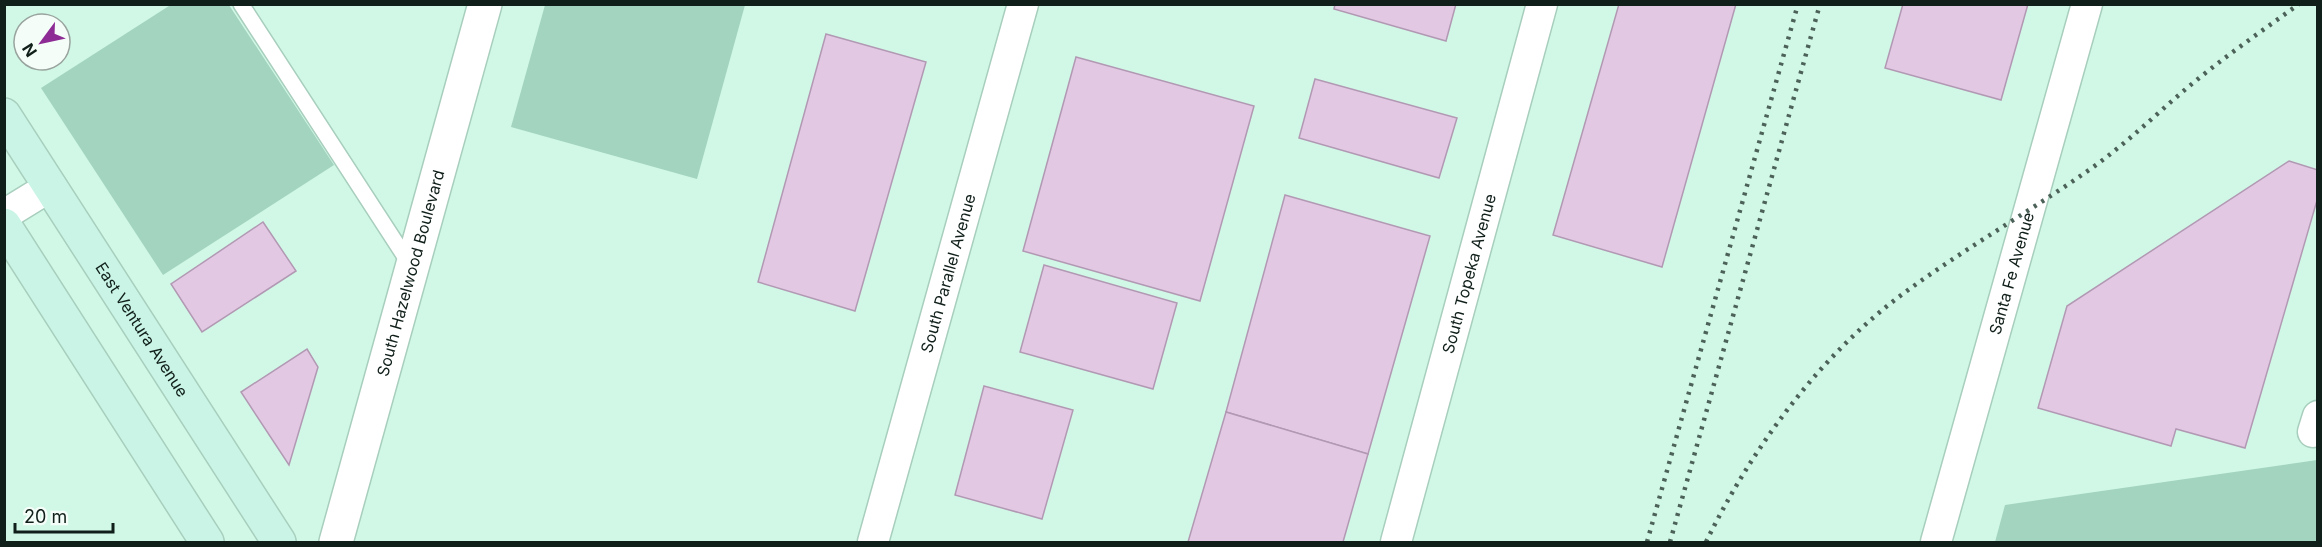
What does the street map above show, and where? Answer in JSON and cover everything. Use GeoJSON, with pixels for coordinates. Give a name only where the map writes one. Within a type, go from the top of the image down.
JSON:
{"type":"FeatureCollection","features":[{"type":"Feature","properties":{"kind":"main road","name":"East Ventura Avenue"},"geometry":{"type":"LineString","coordinates":[[4,115],[279,543]]}},
{"type":"Feature","properties":{"kind":"main road"},"geometry":{"type":"LineString","coordinates":[[4,225],[207,543]]}},
{"type":"Feature","properties":{"kind":"street","name":"South Hazelwood Boulevard"},"geometry":{"type":"LineString","coordinates":[[336,543],[485,4]]}},
{"type":"Feature","properties":{"kind":"street","name":"South Parallel Avenue"},"geometry":{"type":"LineString","coordinates":[[873,543],[1023,4]]}},
{"type":"Feature","properties":{"kind":"street","name":"South Topeka Avenue"},"geometry":{"type":"LineString","coordinates":[[1396,543],[1542,4]]}},
{"type":"Feature","properties":{"kind":"street","name":"Santa Fe Avenue"},"geometry":{"type":"LineString","coordinates":[[1936,543],[2087,4]]}},
{"type":"Feature","properties":{"kind":"street"},"geometry":{"type":"LineString","coordinates":[[4,215],[51,186]]}},
{"type":"Feature","properties":{"kind":"lane"},"geometry":{"type":"LineString","coordinates":[[241,4],[413,269]]}},
{"type":"Feature","properties":{"kind":"green space"},"geometry":{"type":"Polygon","coordinates":[[[172,4],[229,5],[334,165],[163,275],[41,88],[66,72],[72,72],[72,68],[172,4]]]}},
{"type":"Feature","properties":{"kind":"green space"},"geometry":{"type":"Polygon","coordinates":[[[545,5],[745,5],[697,179],[511,127],[545,5]]]}},
{"type":"Feature","properties":{"kind":"green space"},"geometry":{"type":"Polygon","coordinates":[[[2317,460],[2317,542],[1995,542],[2005,505],[2317,460]]]}},
{"type":"Feature","properties":{"kind":"building"},"geometry":{"type":"Polygon","coordinates":[[[1335,4],[1456,4],[1446,41],[1334,9],[1335,4]]]}},
{"type":"Feature","properties":{"kind":"building"},"geometry":{"type":"Polygon","coordinates":[[[1619,4],[1736,4],[1662,267],[1553,235],[1619,4]]]}},
{"type":"Feature","properties":{"kind":"building"},"geometry":{"type":"Polygon","coordinates":[[[1903,4],[2028,4],[2001,100],[1885,68],[1903,4]]]}},
{"type":"Feature","properties":{"kind":"building"},"geometry":{"type":"Polygon","coordinates":[[[826,34],[926,62],[855,311],[758,282],[826,34]]]}},
{"type":"Feature","properties":{"kind":"building"},"geometry":{"type":"Polygon","coordinates":[[[1076,57],[1254,106],[1200,301],[1023,251],[1076,57]]]}},
{"type":"Feature","properties":{"kind":"building"},"geometry":{"type":"Polygon","coordinates":[[[1315,79],[1457,118],[1439,178],[1299,138],[1315,79]]]}},
{"type":"Feature","properties":{"kind":"building"},"geometry":{"type":"Polygon","coordinates":[[[2289,161],[2318,170],[2318,197],[2245,448],[2176,429],[2171,446],[2038,408],[2067,306],[2289,161]]]}},
{"type":"Feature","properties":{"kind":"building"},"geometry":{"type":"Polygon","coordinates":[[[1285,195],[1430,236],[1368,454],[1226,412],[1285,195]]]}},
{"type":"Feature","properties":{"kind":"building"},"geometry":{"type":"Polygon","coordinates":[[[263,222],[296,271],[202,332],[171,284],[263,222]]]}},
{"type":"Feature","properties":{"kind":"building"},"geometry":{"type":"Polygon","coordinates":[[[1044,265],[1177,303],[1153,389],[1020,352],[1044,265]]]}},
{"type":"Feature","properties":{"kind":"building"},"geometry":{"type":"Polygon","coordinates":[[[307,349],[318,367],[289,465],[241,392],[307,349]]]}},
{"type":"Feature","properties":{"kind":"building"},"geometry":{"type":"Polygon","coordinates":[[[984,386],[1073,410],[1042,519],[955,495],[984,386]]]}},
{"type":"Feature","properties":{"kind":"building"},"geometry":{"type":"Polygon","coordinates":[[[1226,412],[1368,454],[1343,542],[1188,542],[1226,412]]]}},
{"type":"Feature","properties":{"kind":"railway"},"geometry":{"type":"LineString","coordinates":[[1647,542],[1798,4]]}},
{"type":"Feature","properties":{"kind":"railway"},"geometry":{"type":"LineString","coordinates":[[1670,542],[1820,4]]}},
{"type":"Feature","properties":{"kind":"railway"},"geometry":{"type":"LineString","coordinates":[[1706,542],[1744,472],[1790,406],[1844,345],[1873,318],[1927,277],[2101,161],[2238,48],[2299,4]]}}]}
